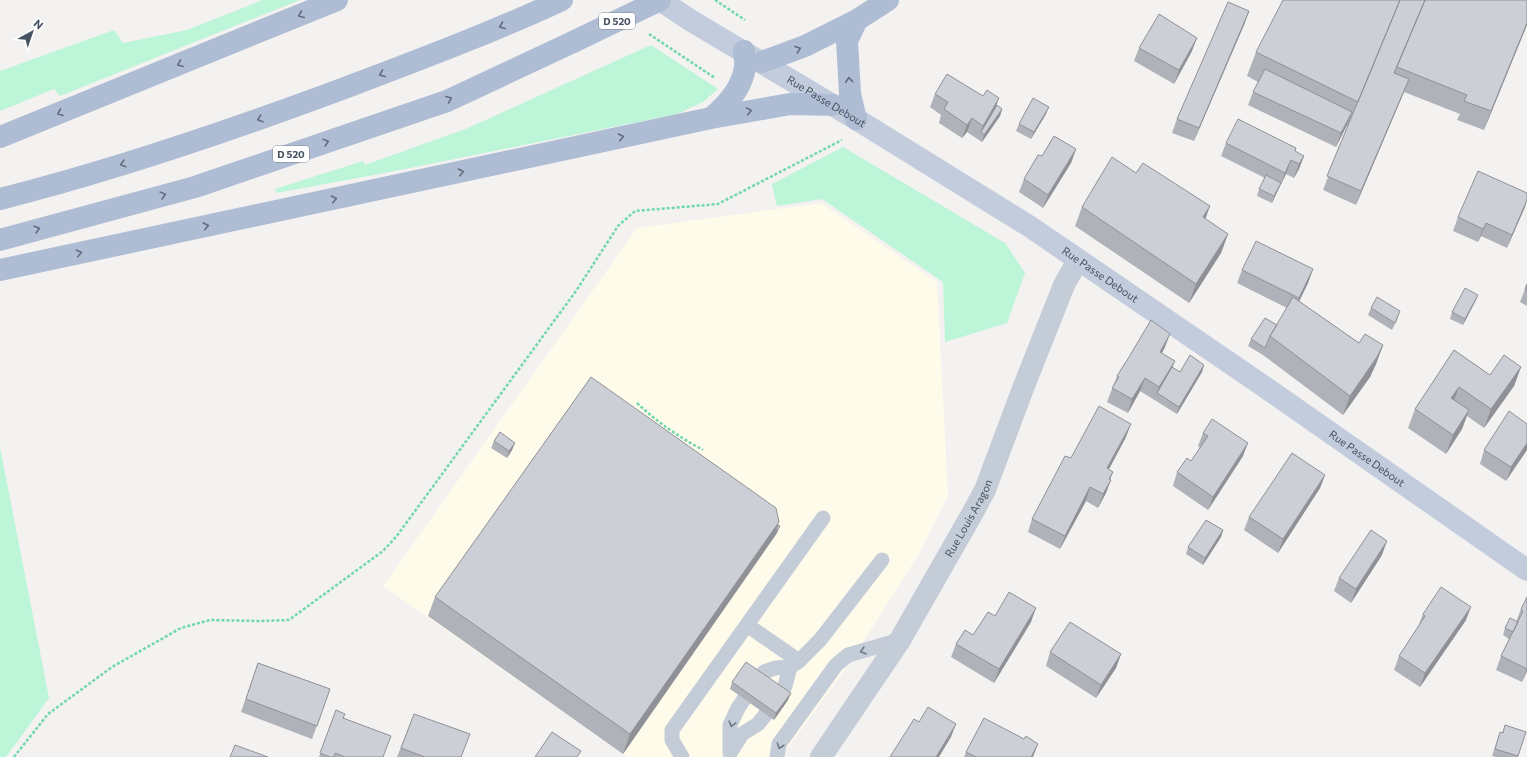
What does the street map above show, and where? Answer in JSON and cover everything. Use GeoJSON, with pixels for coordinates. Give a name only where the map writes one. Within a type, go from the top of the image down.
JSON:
{"type":"FeatureCollection","features":[{"type":"Feature","properties":{"kind":"main road"},"geometry":{"type":"LineString","coordinates":[[0,137],[337,0]]}},
{"type":"Feature","properties":{"kind":"main road"},"geometry":{"type":"LineString","coordinates":[[0,199],[60,184],[164,152],[282,112],[418,60],[562,0]]}},
{"type":"Feature","properties":{"kind":"main road","name":"D 520"},"geometry":{"type":"LineString","coordinates":[[0,240],[195,186],[440,103],[660,0]]}},
{"type":"Feature","properties":{"kind":"main road","name":"Rue Passe Debout"},"geometry":{"type":"LineString","coordinates":[[660,0],[690,20],[753,56],[1022,222],[1259,383],[1527,570]]}},
{"type":"Feature","properties":{"kind":"main road"},"geometry":{"type":"LineString","coordinates":[[711,118],[727,104],[740,84],[745,66],[753,56],[805,46],[857,20],[888,0]]}},
{"type":"Feature","properties":{"kind":"main road"},"geometry":{"type":"LineString","coordinates":[[856,119],[850,94],[847,42],[857,20]]}},
{"type":"Feature","properties":{"kind":"main road"},"geometry":{"type":"LineString","coordinates":[[0,270],[711,118],[790,104],[833,105]]}},
{"type":"Feature","properties":{"kind":"street","name":"Rue Louis Aragon"},"geometry":{"type":"LineString","coordinates":[[820,757],[900,640],[985,490],[1064,285],[1078,260]]}},
{"type":"Feature","properties":{"kind":"lane"},"geometry":{"type":"LineString","coordinates":[[682,757],[672,740],[672,730],[823,518]]}},
{"type":"Feature","properties":{"kind":"lane"},"geometry":{"type":"LineString","coordinates":[[730,754],[742,734],[758,724],[766,714],[785,686],[794,664],[820,640],[882,560]]}},
{"type":"Feature","properties":{"kind":"lane"},"geometry":{"type":"LineString","coordinates":[[747,625],[794,664]]}},
{"type":"Feature","properties":{"kind":"lane"},"geometry":{"type":"LineString","coordinates":[[777,757],[779,744],[836,665],[848,655],[900,640]]}},
{"type":"Feature","properties":{"kind":"lane"},"geometry":{"type":"LineString","coordinates":[[730,754],[730,725],[744,699],[764,672],[794,664]]}},
{"type":"Feature","properties":{"kind":"path"},"geometry":{"type":"LineString","coordinates":[[715,0],[748,22]]}},
{"type":"Feature","properties":{"kind":"path"},"geometry":{"type":"LineString","coordinates":[[657,39],[719,81]]}},
{"type":"Feature","properties":{"kind":"path"},"geometry":{"type":"LineString","coordinates":[[14,757],[48,714],[112,667],[181,628],[210,620],[289,620],[382,551],[396,537],[471,436],[576,291],[618,226],[635,210],[718,204],[844,139]]}},
{"type":"Feature","properties":{"kind":"path"},"geometry":{"type":"LineString","coordinates":[[636,403],[653,419],[703,450]]}},
{"type":"Feature","properties":{"kind":"path"},"geometry":{"type":"LineString","coordinates":[[666,433],[668,429]]}},
{"type":"Feature","properties":{"kind":"shaded area"},"geometry":{"type":"Polygon","coordinates":[[[821,203],[937,282],[948,495],[920,552],[872,628],[849,664],[781,757],[628,757],[383,586],[637,228],[821,203]]]}},
{"type":"Feature","properties":{"kind":"green space"},"geometry":{"type":"Polygon","coordinates":[[[263,0],[300,0],[60,96],[54,89],[0,111],[0,71],[114,30],[123,43],[187,30],[263,0]]]}},
{"type":"Feature","properties":{"kind":"green space"},"geometry":{"type":"Polygon","coordinates":[[[651,45],[718,89],[703,102],[677,114],[390,172],[276,193],[275,189],[363,161],[365,165],[468,128],[651,45]]]}},
{"type":"Feature","properties":{"kind":"green space"},"geometry":{"type":"Polygon","coordinates":[[[843,147],[1005,243],[1025,273],[1007,323],[945,342],[943,282],[822,199],[777,206],[772,184],[843,147]]]}},
{"type":"Feature","properties":{"kind":"green space"},"geometry":{"type":"Polygon","coordinates":[[[0,447],[49,698],[6,757],[0,757],[0,447]]]}},
{"type":"Feature","properties":{"kind":"building"},"geometry":{"type":"Polygon","coordinates":[[[1283,0],[1400,0],[1358,102],[1256,52],[1283,0]]]}},
{"type":"Feature","properties":{"kind":"building"},"geometry":{"type":"Polygon","coordinates":[[[1400,0],[1425,0],[1394,73],[1409,79],[1361,191],[1327,176],[1400,0]]]}},
{"type":"Feature","properties":{"kind":"building"},"geometry":{"type":"Polygon","coordinates":[[[1425,0],[1527,0],[1527,23],[1491,111],[1464,101],[1467,95],[1397,67],[1425,0]]]}},
{"type":"Feature","properties":{"kind":"building"},"geometry":{"type":"Polygon","coordinates":[[[1228,2],[1249,11],[1199,128],[1177,119],[1228,2]]]}},
{"type":"Feature","properties":{"kind":"building"},"geometry":{"type":"Polygon","coordinates":[[[1159,14],[1197,38],[1179,70],[1139,48],[1159,14]]]}},
{"type":"Feature","properties":{"kind":"building"},"geometry":{"type":"Polygon","coordinates":[[[1265,69],[1352,112],[1341,133],[1253,92],[1265,69]]]}},
{"type":"Feature","properties":{"kind":"building"},"geometry":{"type":"Polygon","coordinates":[[[947,74],[983,96],[987,90],[999,98],[983,126],[972,118],[967,125],[944,109],[948,102],[935,94],[947,74]]]}},
{"type":"Feature","properties":{"kind":"building"},"geometry":{"type":"Polygon","coordinates":[[[1033,98],[1049,107],[1034,132],[1019,124],[1033,98]]]}},
{"type":"Feature","properties":{"kind":"building"},"geometry":{"type":"Polygon","coordinates":[[[997,105],[1002,109],[984,135],[981,132],[997,105]]]}},
{"type":"Feature","properties":{"kind":"building"},"geometry":{"type":"Polygon","coordinates":[[[1238,119],[1296,148],[1295,151],[1304,156],[1299,164],[1291,160],[1285,173],[1226,143],[1238,119]]]}},
{"type":"Feature","properties":{"kind":"building"},"geometry":{"type":"Polygon","coordinates":[[[1054,136],[1076,149],[1048,195],[1024,179],[1038,155],[1042,156],[1054,136]]]}},
{"type":"Feature","properties":{"kind":"building"},"geometry":{"type":"Polygon","coordinates":[[[1112,157],[1136,173],[1143,163],[1210,206],[1203,217],[1228,234],[1196,284],[1082,207],[1112,157]]]}},
{"type":"Feature","properties":{"kind":"building"},"geometry":{"type":"Polygon","coordinates":[[[1478,171],[1527,193],[1527,200],[1512,235],[1486,223],[1483,229],[1458,217],[1478,171]]]}},
{"type":"Feature","properties":{"kind":"building"},"geometry":{"type":"Polygon","coordinates":[[[1266,175],[1281,183],[1274,196],[1259,189],[1266,175]]]}},
{"type":"Feature","properties":{"kind":"building"},"geometry":{"type":"Polygon","coordinates":[[[1256,241],[1313,269],[1299,298],[1242,270],[1256,241]]]}},
{"type":"Feature","properties":{"kind":"building"},"geometry":{"type":"Polygon","coordinates":[[[1465,288],[1478,295],[1465,319],[1452,312],[1465,288]]]}},
{"type":"Feature","properties":{"kind":"building"},"geometry":{"type":"Polygon","coordinates":[[[1293,297],[1359,343],[1365,334],[1383,345],[1377,357],[1350,396],[1270,336],[1293,297]]]}},
{"type":"Feature","properties":{"kind":"building"},"geometry":{"type":"Polygon","coordinates":[[[1377,297],[1400,311],[1395,323],[1371,308],[1377,297]]]}},
{"type":"Feature","properties":{"kind":"building"},"geometry":{"type":"Polygon","coordinates":[[[1265,318],[1277,325],[1265,348],[1251,339],[1265,318]]]}},
{"type":"Feature","properties":{"kind":"building"},"geometry":{"type":"Polygon","coordinates":[[[1151,320],[1170,334],[1160,352],[1175,361],[1159,387],[1145,378],[1132,399],[1112,388],[1119,377],[1117,376],[1151,320]]]}},
{"type":"Feature","properties":{"kind":"building"},"geometry":{"type":"Polygon","coordinates":[[[1454,350],[1490,375],[1504,355],[1521,367],[1491,409],[1459,387],[1451,398],[1469,410],[1453,435],[1415,409],[1454,350]]]}},
{"type":"Feature","properties":{"kind":"building"},"geometry":{"type":"Polygon","coordinates":[[[1190,355],[1204,365],[1179,407],[1157,393],[1172,367],[1180,372],[1190,355]]]}},
{"type":"Feature","properties":{"kind":"building"},"geometry":{"type":"Polygon","coordinates":[[[591,377],[776,508],[779,522],[630,734],[435,597],[591,377]]]}},
{"type":"Feature","properties":{"kind":"building"},"geometry":{"type":"Polygon","coordinates":[[[1099,406],[1131,424],[1107,468],[1113,472],[1109,479],[1111,480],[1103,494],[1090,487],[1065,536],[1032,519],[1065,456],[1071,458],[1099,406]]]}},
{"type":"Feature","properties":{"kind":"building"},"geometry":{"type":"Polygon","coordinates":[[[1509,411],[1527,424],[1527,443],[1511,467],[1484,450],[1509,411]]]}},
{"type":"Feature","properties":{"kind":"building"},"geometry":{"type":"Polygon","coordinates":[[[1212,419],[1248,443],[1213,497],[1177,472],[1187,458],[1191,461],[1208,436],[1203,433],[1212,419]]]}},
{"type":"Feature","properties":{"kind":"building"},"geometry":{"type":"Polygon","coordinates":[[[500,432],[515,443],[509,451],[494,441],[500,432]]]}},
{"type":"Feature","properties":{"kind":"building"},"geometry":{"type":"Polygon","coordinates":[[[1292,453],[1325,475],[1283,539],[1249,517],[1292,453]]]}},
{"type":"Feature","properties":{"kind":"building"},"geometry":{"type":"Polygon","coordinates":[[[1206,520],[1223,530],[1205,558],[1188,547],[1206,520]]]}},
{"type":"Feature","properties":{"kind":"building"},"geometry":{"type":"Polygon","coordinates":[[[778,525],[780,526],[774,534],[778,525]]]}},
{"type":"Feature","properties":{"kind":"building"},"geometry":{"type":"Polygon","coordinates":[[[1371,530],[1387,541],[1356,589],[1339,578],[1371,530]]]}},
{"type":"Feature","properties":{"kind":"building"},"geometry":{"type":"Polygon","coordinates":[[[1441,587],[1471,607],[1425,673],[1399,656],[1425,616],[1423,614],[1441,587]]]}},
{"type":"Feature","properties":{"kind":"building"},"geometry":{"type":"Polygon","coordinates":[[[1009,592],[1036,608],[999,669],[956,644],[965,630],[973,635],[988,612],[995,616],[1009,592]]]}},
{"type":"Feature","properties":{"kind":"building"},"geometry":{"type":"Polygon","coordinates":[[[1527,597],[1527,669],[1501,656],[1523,611],[1521,609],[1527,597]]]}},
{"type":"Feature","properties":{"kind":"building"},"geometry":{"type":"Polygon","coordinates":[[[1510,618],[1518,622],[1513,632],[1505,628],[1510,618]]]}},
{"type":"Feature","properties":{"kind":"building"},"geometry":{"type":"Polygon","coordinates":[[[1070,622],[1121,654],[1101,685],[1050,652],[1070,622]]]}},
{"type":"Feature","properties":{"kind":"building"},"geometry":{"type":"Polygon","coordinates":[[[746,662],[791,693],[776,713],[732,682],[746,662]]]}},
{"type":"Feature","properties":{"kind":"building"},"geometry":{"type":"Polygon","coordinates":[[[258,663],[330,689],[317,726],[246,699],[258,663]]]}},
{"type":"Feature","properties":{"kind":"building"},"geometry":{"type":"Polygon","coordinates":[[[928,707],[956,724],[936,757],[890,757],[914,719],[919,722],[928,707]]]}},
{"type":"Feature","properties":{"kind":"building"},"geometry":{"type":"Polygon","coordinates":[[[336,710],[345,714],[343,718],[391,736],[383,757],[345,757],[335,753],[334,757],[330,757],[320,753],[336,710]]]}},
{"type":"Feature","properties":{"kind":"building"},"geometry":{"type":"Polygon","coordinates":[[[414,714],[470,734],[461,757],[425,757],[401,748],[414,714]]]}},
{"type":"Feature","properties":{"kind":"building"},"geometry":{"type":"Polygon","coordinates":[[[984,718],[1024,739],[1026,736],[1038,744],[1031,757],[976,757],[966,752],[984,718]]]}},
{"type":"Feature","properties":{"kind":"building"},"geometry":{"type":"Polygon","coordinates":[[[1505,725],[1526,732],[1518,756],[1495,749],[1500,732],[1503,733],[1505,725]]]}},
{"type":"Feature","properties":{"kind":"building"},"geometry":{"type":"Polygon","coordinates":[[[552,732],[581,751],[577,757],[535,757],[552,732]]]}},
{"type":"Feature","properties":{"kind":"building"},"geometry":{"type":"Polygon","coordinates":[[[235,745],[268,757],[230,757],[235,745]]]}}]}
